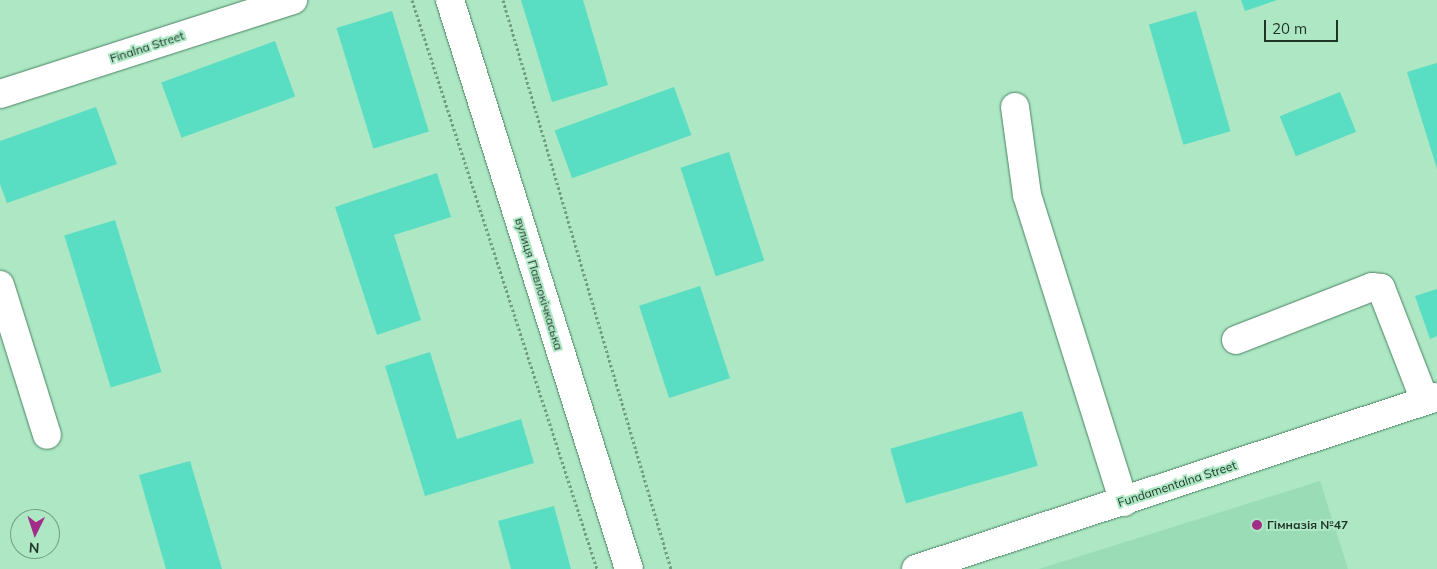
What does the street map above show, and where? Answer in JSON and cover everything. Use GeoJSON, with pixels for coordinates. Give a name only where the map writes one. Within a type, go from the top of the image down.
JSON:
{"type":"FeatureCollection","features":[{"type":"Feature","properties":{"kind":"street","name":"Finalna Street"},"geometry":{"type":"LineString","coordinates":[[0,94],[293,0]]}},
{"type":"Feature","properties":{"kind":"street","name":"вулиця Павлокічкаська"},"geometry":{"type":"LineString","coordinates":[[450,0],[629,569]]}},
{"type":"Feature","properties":{"kind":"street"},"geometry":{"type":"LineString","coordinates":[[1015,108],[1027,195],[1124,502]]}},
{"type":"Feature","properties":{"kind":"street"},"geometry":{"type":"LineString","coordinates":[[0,285],[46,435]]}},
{"type":"Feature","properties":{"kind":"street"},"geometry":{"type":"LineString","coordinates":[[1236,340],[1372,286],[1381,288],[1431,399]]}},
{"type":"Feature","properties":{"kind":"street","name":"Fundamentalna Street"},"geometry":{"type":"LineString","coordinates":[[916,569],[1124,502],[1431,399]]}},
{"type":"Feature","properties":{"kind":"path"},"geometry":{"type":"LineString","coordinates":[[412,0],[597,569]]}},
{"type":"Feature","properties":{"kind":"path"},"geometry":{"type":"LineString","coordinates":[[503,0],[670,569]]}},
{"type":"Feature","properties":{"kind":"shaded area","name":"Гімназія №47"},"geometry":{"type":"Polygon","coordinates":[[[1320,481],[1348,569],[1039,569],[1320,481]]]}},
{"type":"Feature","properties":{"kind":"building"},"geometry":{"type":"Polygon","coordinates":[[[521,0],[583,0],[608,85],[552,102],[521,0]]]}},
{"type":"Feature","properties":{"kind":"building"},"geometry":{"type":"Polygon","coordinates":[[[1241,0],[1277,0],[1245,11],[1241,0]]]}},
{"type":"Feature","properties":{"kind":"building"},"geometry":{"type":"Polygon","coordinates":[[[392,11],[429,131],[373,148],[337,28],[392,11]]]}},
{"type":"Feature","properties":{"kind":"building"},"geometry":{"type":"Polygon","coordinates":[[[1196,11],[1230,131],[1183,145],[1149,25],[1196,11]]]}},
{"type":"Feature","properties":{"kind":"building"},"geometry":{"type":"Polygon","coordinates":[[[275,41],[295,96],[181,138],[161,82],[275,41]]]}},
{"type":"Feature","properties":{"kind":"building"},"geometry":{"type":"Polygon","coordinates":[[[1437,63],[1437,169],[1407,72],[1437,63]]]}},
{"type":"Feature","properties":{"kind":"building"},"geometry":{"type":"Polygon","coordinates":[[[674,87],[691,135],[572,178],[555,130],[674,87]]]}},
{"type":"Feature","properties":{"kind":"building"},"geometry":{"type":"Polygon","coordinates":[[[1340,92],[1356,132],[1296,156],[1280,116],[1340,92]]]}},
{"type":"Feature","properties":{"kind":"building"},"geometry":{"type":"Polygon","coordinates":[[[96,107],[117,164],[7,203],[0,184],[0,141],[96,107]]]}},
{"type":"Feature","properties":{"kind":"building"},"geometry":{"type":"Polygon","coordinates":[[[729,152],[764,260],[716,276],[680,168],[729,152]]]}},
{"type":"Feature","properties":{"kind":"building"},"geometry":{"type":"Polygon","coordinates":[[[437,173],[451,217],[394,235],[421,320],[377,335],[335,207],[437,173]]]}},
{"type":"Feature","properties":{"kind":"building"},"geometry":{"type":"Polygon","coordinates":[[[115,220],[161,372],[111,388],[64,235],[115,220]]]}},
{"type":"Feature","properties":{"kind":"building"},"geometry":{"type":"Polygon","coordinates":[[[700,286],[730,378],[669,398],[639,306],[700,286]]]}},
{"type":"Feature","properties":{"kind":"building"},"geometry":{"type":"Polygon","coordinates":[[[1437,289],[1437,336],[1430,339],[1415,296],[1437,289]]]}},
{"type":"Feature","properties":{"kind":"building"},"geometry":{"type":"Polygon","coordinates":[[[430,352],[457,439],[521,419],[534,463],[425,496],[385,366],[430,352]]]}},
{"type":"Feature","properties":{"kind":"building"},"geometry":{"type":"Polygon","coordinates":[[[1022,411],[1038,466],[906,504],[890,449],[1022,411]]]}},
{"type":"Feature","properties":{"kind":"building"},"geometry":{"type":"Polygon","coordinates":[[[190,461],[222,569],[166,569],[139,475],[190,461]]]}},
{"type":"Feature","properties":{"kind":"building"},"geometry":{"type":"Polygon","coordinates":[[[554,506],[571,569],[511,569],[498,521],[554,506]]]}},
{"type":"Feature","properties":{"kind":"place","name":"Гімназія №47"},"geometry":{"type":"Point","coordinates":[1257,525]}}]}
